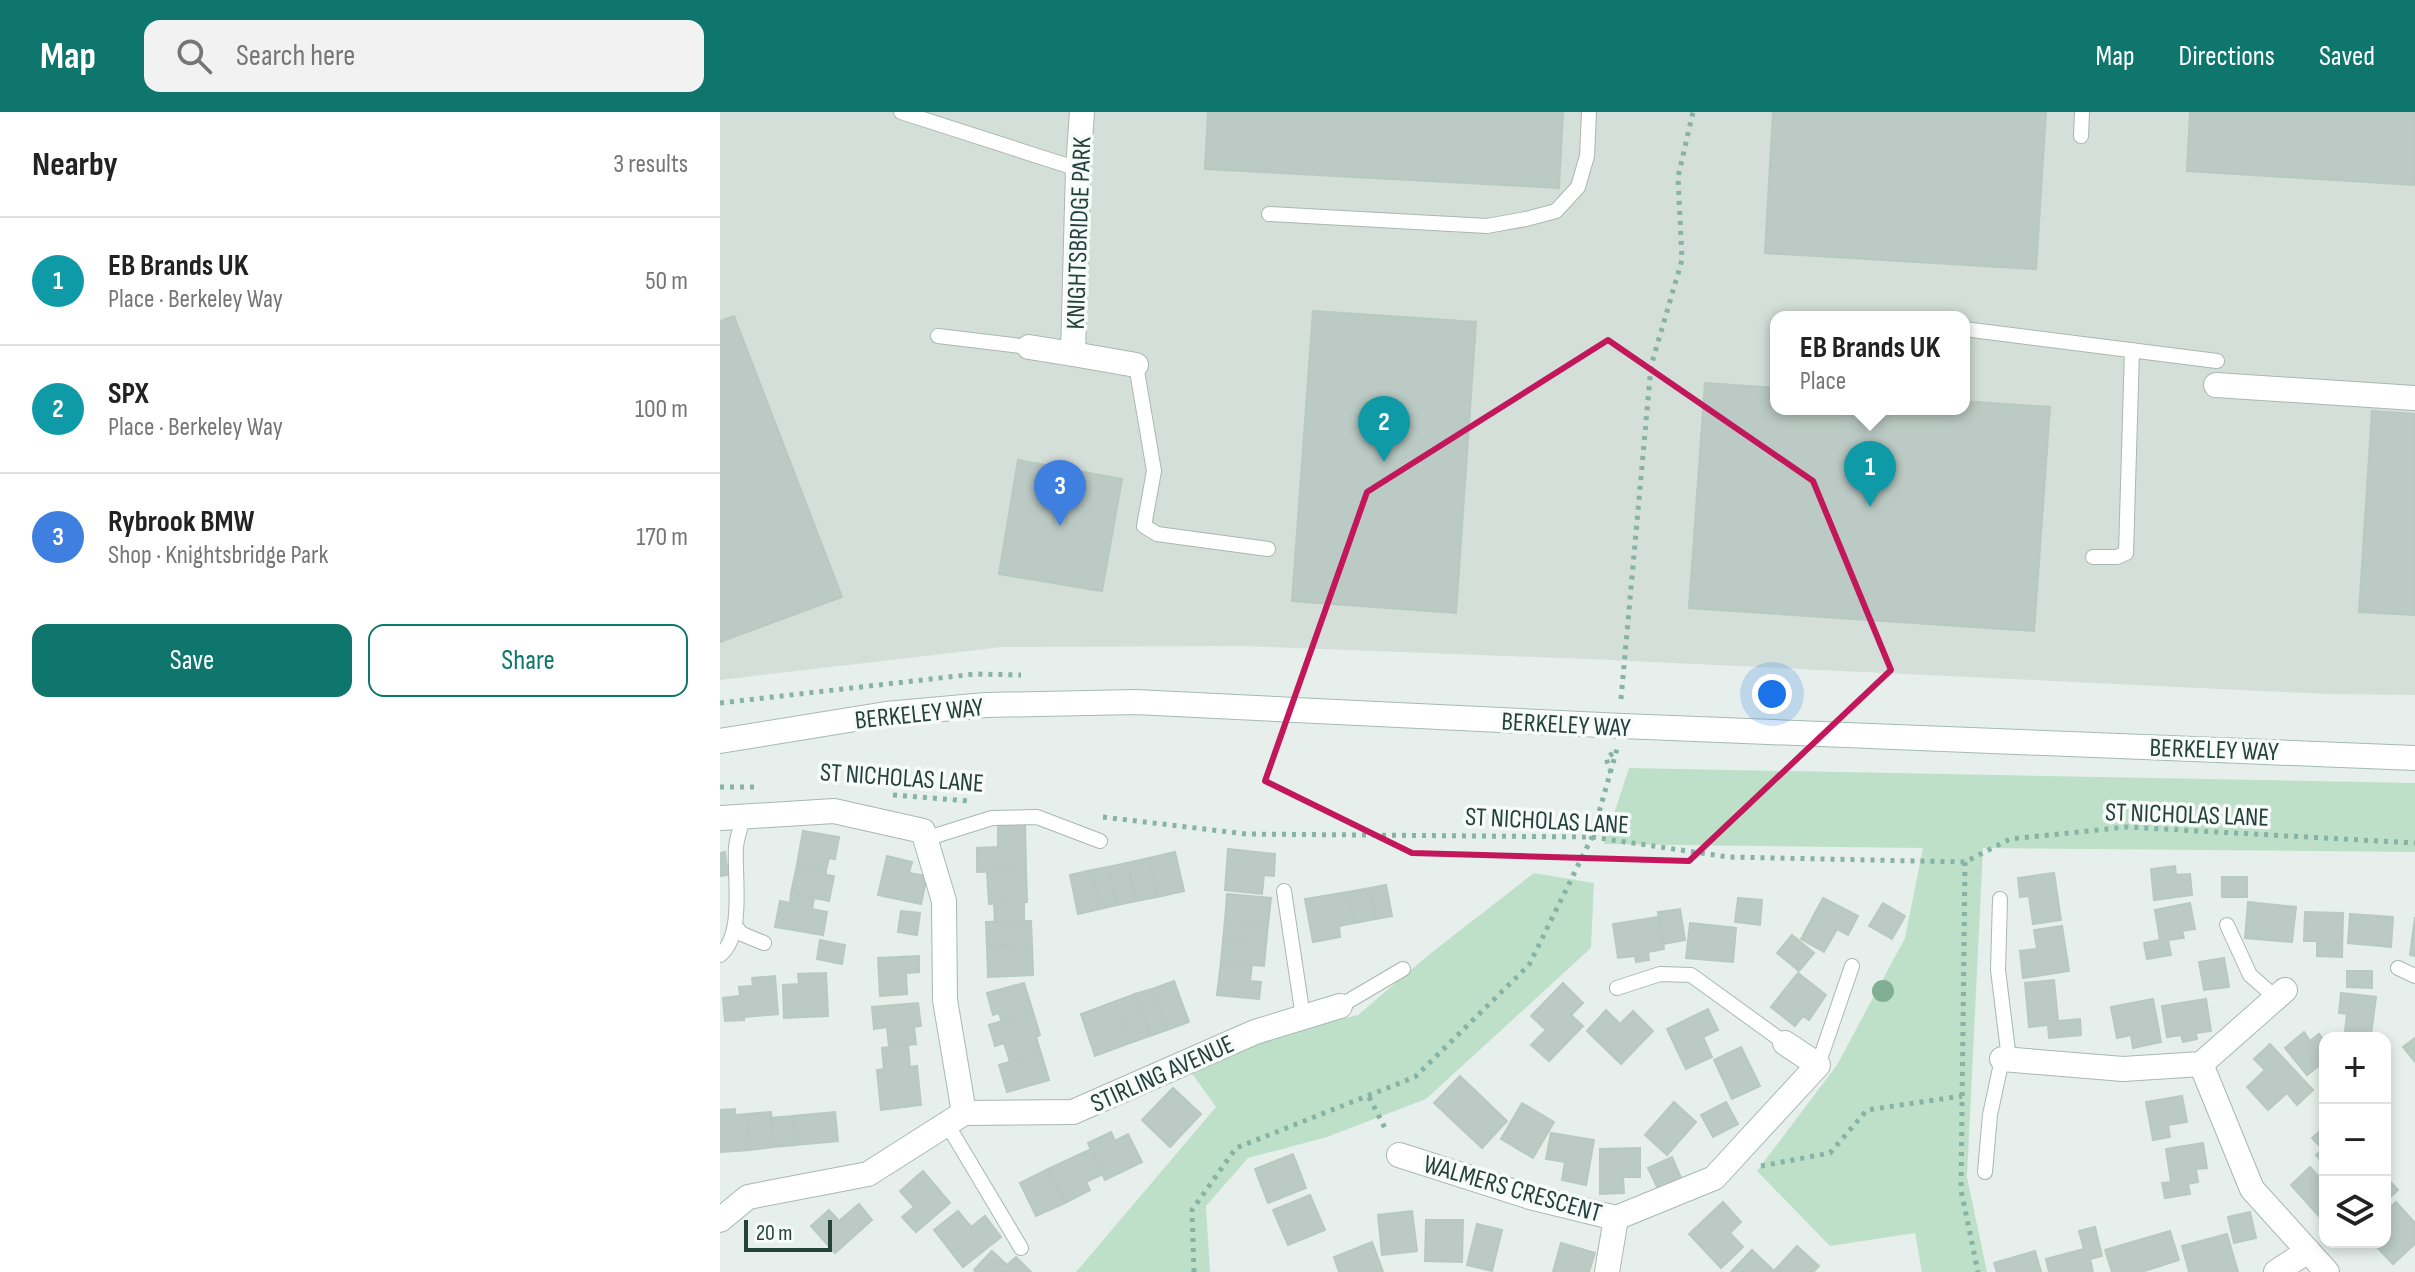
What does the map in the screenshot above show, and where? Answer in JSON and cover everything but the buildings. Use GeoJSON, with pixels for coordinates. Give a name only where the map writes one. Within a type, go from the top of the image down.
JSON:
{"type":"FeatureCollection","features":[{"type":"Feature","properties":{"kind":"street","name":"KNIGHTSBRIDGE PARK"},"geometry":{"type":"LineString","coordinates":[[1073,354],[1082,112]]}},
{"type":"Feature","properties":{"kind":"street","name":"KNIGHTSBRIDGE PARK"},"geometry":{"type":"LineString","coordinates":[[1029,347],[1136,365]]}},
{"type":"Feature","properties":{"kind":"street"},"geometry":{"type":"LineString","coordinates":[[2217,373],[2415,398]]}},
{"type":"Feature","properties":{"kind":"street","name":"BERKELEY WAY"},"geometry":{"type":"LineString","coordinates":[[720,741],[886,714],[986,705],[1135,702],[1622,726],[2415,758]]}},
{"type":"Feature","properties":{"kind":"street"},"geometry":{"type":"LineString","coordinates":[[720,1220],[748,1197],[868,1174],[956,1118],[945,1000],[944,901],[923,831],[834,811],[732,817]]}},
{"type":"Feature","properties":{"kind":"street"},"geometry":{"type":"LineString","coordinates":[[2006,1059],[2123,1069],[2201,1064],[2280,994]]}},
{"type":"Feature","properties":{"kind":"street","name":"STIRLING AVENUE"},"geometry":{"type":"LineString","coordinates":[[956,1118],[1073,1112],[1255,1032],[1340,1006]]}},
{"type":"Feature","properties":{"kind":"street"},"geometry":{"type":"LineString","coordinates":[[1785,1043],[1818,1065]]}},
{"type":"Feature","properties":{"kind":"street"},"geometry":{"type":"LineString","coordinates":[[2201,1064],[2252,1189],[2327,1272]]}},
{"type":"Feature","properties":{"kind":"street","name":"WALMERS CRESCENT"},"geometry":{"type":"LineString","coordinates":[[1399,1155],[1530,1197],[1616,1218],[1714,1178],[1818,1065]]}},
{"type":"Feature","properties":{"kind":"street"},"geometry":{"type":"LineString","coordinates":[[1607,1272],[1616,1218]]}},
{"type":"Feature","properties":{"kind":"street"},"geometry":{"type":"LineString","coordinates":[[2276,1272],[2308,1251]]}},
{"type":"Feature","properties":{"kind":"lane"},"geometry":{"type":"LineString","coordinates":[[901,112],[1078,169]]}},
{"type":"Feature","properties":{"kind":"lane"},"geometry":{"type":"LineString","coordinates":[[1269,214],[1487,226],[1556,211],[1578,187],[1587,156],[1589,112]]}},
{"type":"Feature","properties":{"kind":"lane"},"geometry":{"type":"LineString","coordinates":[[2081,136],[2082,112]]}},
{"type":"Feature","properties":{"kind":"lane"},"geometry":{"type":"LineString","coordinates":[[1970,330],[2132,350],[2217,373]]}},
{"type":"Feature","properties":{"kind":"lane"},"geometry":{"type":"LineString","coordinates":[[938,336],[1029,347]]}},
{"type":"Feature","properties":{"kind":"lane"},"geometry":{"type":"LineString","coordinates":[[2093,557],[2117,557],[2126,553],[2132,350]]}},
{"type":"Feature","properties":{"kind":"lane"},"geometry":{"type":"LineString","coordinates":[[1136,365],[1154,471],[1144,526],[1157,534],[1268,549]]}},
{"type":"Feature","properties":{"kind":"lane"},"geometry":{"type":"LineString","coordinates":[[720,955],[726,950],[736,927],[736,843],[732,817]]}},
{"type":"Feature","properties":{"kind":"lane"},"geometry":{"type":"LineString","coordinates":[[925,839],[992,818],[1037,817],[1100,841]]}},
{"type":"Feature","properties":{"kind":"lane"},"geometry":{"type":"LineString","coordinates":[[1284,891],[1303,1017]]}},
{"type":"Feature","properties":{"kind":"lane"},"geometry":{"type":"LineString","coordinates":[[1985,1172],[1990,1115],[2006,1059],[1998,970],[2000,899]]}},
{"type":"Feature","properties":{"kind":"lane"},"geometry":{"type":"LineString","coordinates":[[2227,925],[2250,975],[2280,994]]}},
{"type":"Feature","properties":{"kind":"lane"},"geometry":{"type":"LineString","coordinates":[[736,927],[742,934],[764,943]]}},
{"type":"Feature","properties":{"kind":"lane"},"geometry":{"type":"LineString","coordinates":[[1818,1065],[1852,966]]}},
{"type":"Feature","properties":{"kind":"lane"},"geometry":{"type":"LineString","coordinates":[[2398,968],[2415,976]]}},
{"type":"Feature","properties":{"kind":"lane"},"geometry":{"type":"LineString","coordinates":[[1340,1006],[1403,969]]}},
{"type":"Feature","properties":{"kind":"lane"},"geometry":{"type":"LineString","coordinates":[[1617,988],[1660,974],[1691,975],[1785,1043]]}},
{"type":"Feature","properties":{"kind":"lane"},"geometry":{"type":"LineString","coordinates":[[956,1118],[1021,1248]]}},
{"type":"Feature","properties":{"kind":"path"},"geometry":{"type":"LineString","coordinates":[[1621,702],[1651,366],[1682,260],[1678,177],[1693,112]]}},
{"type":"Feature","properties":{"kind":"path"},"geometry":{"type":"LineString","coordinates":[[1611,774],[1606,758],[1617,750]]}},
{"type":"Feature","properties":{"kind":"path"},"geometry":{"type":"LineString","coordinates":[[1194,1272],[1192,1210],[1236,1148],[1415,1077],[1529,965],[1592,837],[1615,759]]}},
{"type":"Feature","properties":{"kind":"path"},"geometry":{"type":"LineString","coordinates":[[720,787],[760,787]]}},
{"type":"Feature","properties":{"kind":"path","name":"ST NICHOLAS LANE"},"geometry":{"type":"LineString","coordinates":[[880,794],[970,801]]}},
{"type":"Feature","properties":{"kind":"path","name":"ST NICHOLAS LANE"},"geometry":{"type":"LineString","coordinates":[[1093,816],[1246,834],[1592,837],[1728,857],[1965,862],[2010,839],[2127,827],[2415,843]]}},
{"type":"Feature","properties":{"kind":"path"},"geometry":{"type":"LineString","coordinates":[[1965,862],[1961,1190],[1978,1272]]}},
{"type":"Feature","properties":{"kind":"path"},"geometry":{"type":"LineString","coordinates":[[1714,1178],[1781,1160],[1830,1153],[1867,1110],[1962,1096]]}},
{"type":"Feature","properties":{"kind":"path"},"geometry":{"type":"LineString","coordinates":[[1369,1097],[1399,1155]]}},
{"type":"Feature","properties":{"kind":"highlighted area"},"geometry":{"type":"Polygon","coordinates":[[[1608,340],[1813,481],[1891,670],[1689,861],[1412,853],[1265,781],[1367,492],[1608,340]]]}},
{"type":"Feature","properties":{"kind":"shaded area"},"geometry":{"type":"Polygon","coordinates":[[[720,112],[2415,112],[2415,695],[2327,694],[1243,646],[1002,647],[720,680],[720,112]]]}},
{"type":"Feature","properties":{"kind":"green space"},"geometry":{"type":"Polygon","coordinates":[[[1629,768],[2415,783],[2415,852],[1983,848],[1967,1177],[1987,1272],[1922,1272],[1915,1233],[1830,1246],[1757,1171],[1837,1065],[1905,938],[1923,848],[1604,844],[1629,768]]]}},
{"type":"Feature","properties":{"kind":"green space"},"geometry":{"type":"Polygon","coordinates":[[[1534,873],[1594,883],[1591,948],[1426,1099],[1327,1137],[1248,1158],[1206,1206],[1210,1272],[1076,1272],[1216,1107],[1191,1072],[1267,1037],[1358,1015],[1431,953],[1534,873]]]}},
{"type":"Feature","properties":{"kind":"place","name":"SPX"},"geometry":{"type":"Point","coordinates":[1384,462]}},
{"type":"Feature","properties":{"kind":"place","name":"EB Brands UK"},"geometry":{"type":"Point","coordinates":[1870,507]}},
{"type":"Feature","properties":{"kind":"place","name":"Rybrook BMW"},"geometry":{"type":"Point","coordinates":[1060,526]}}]}
